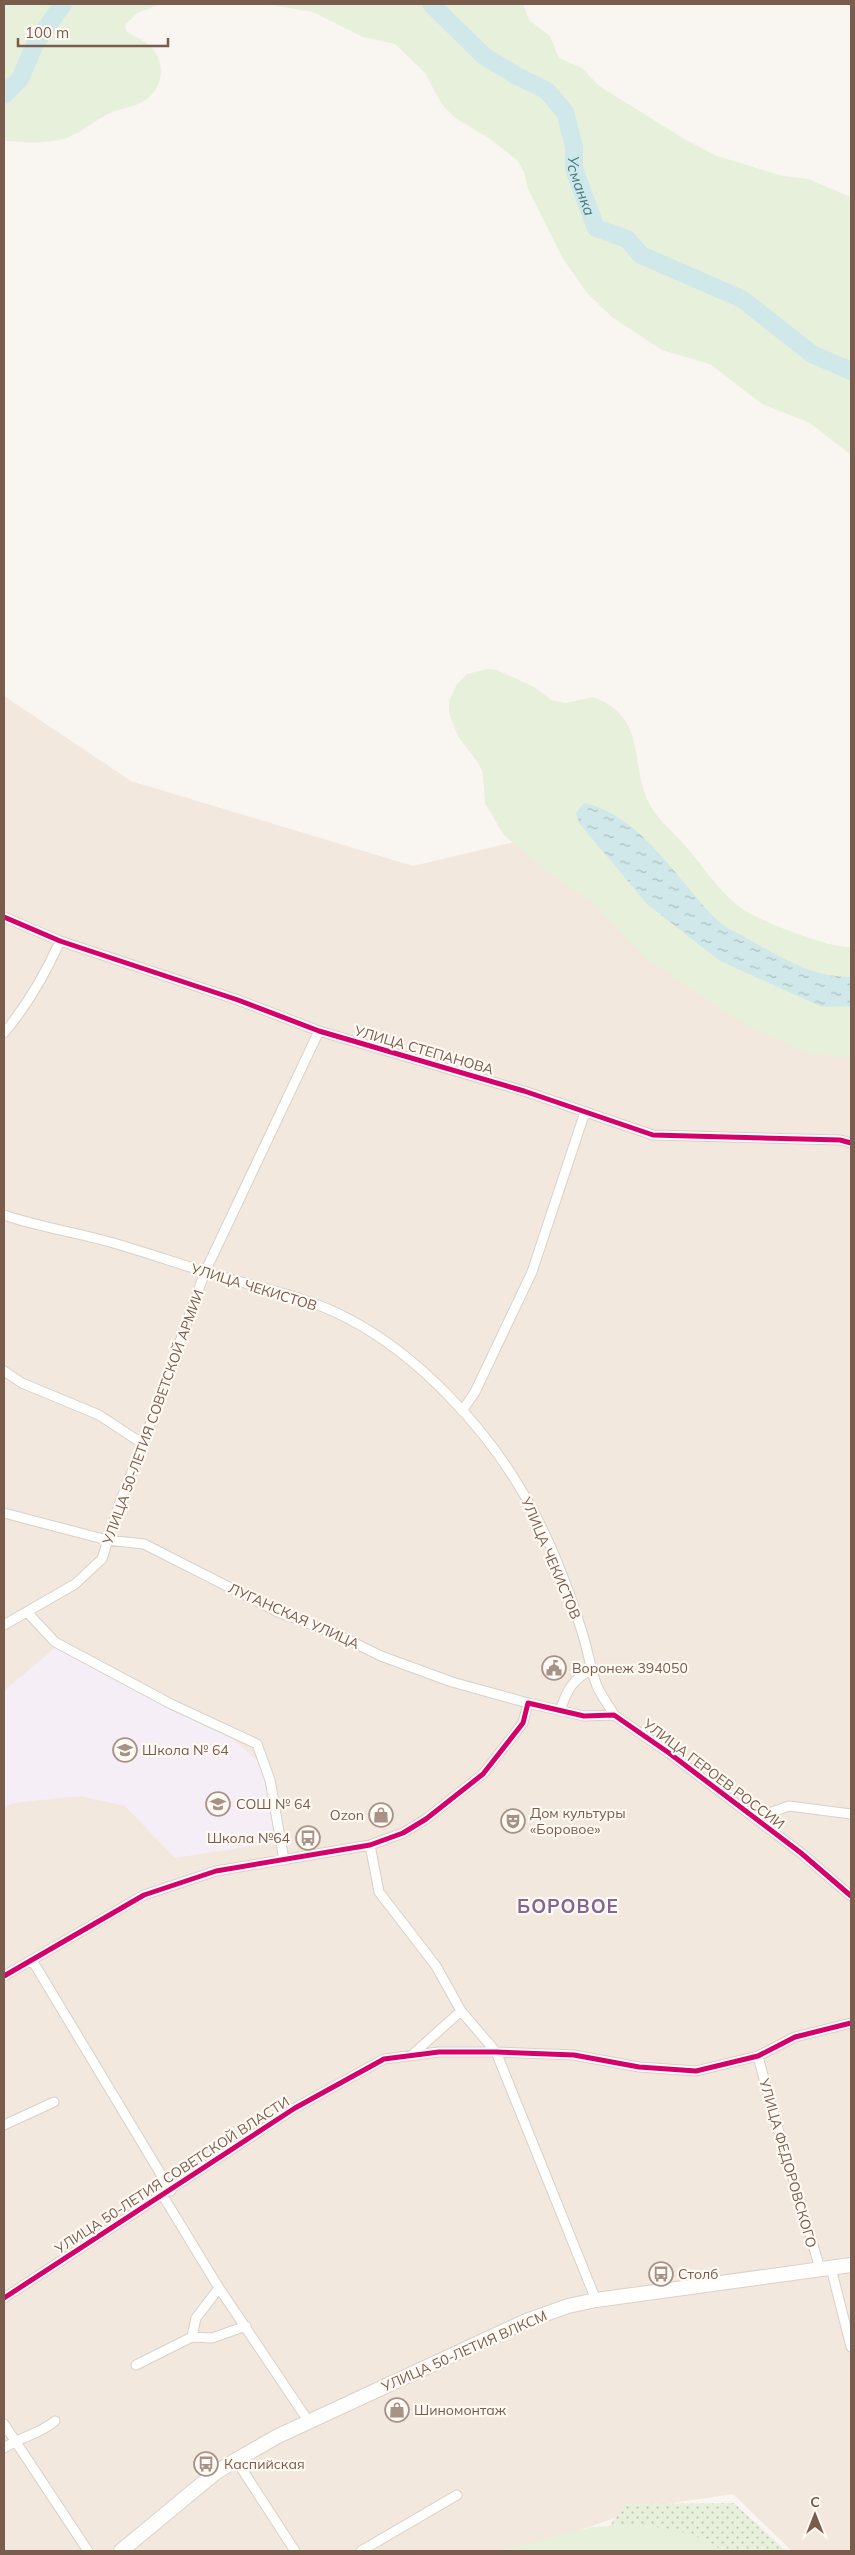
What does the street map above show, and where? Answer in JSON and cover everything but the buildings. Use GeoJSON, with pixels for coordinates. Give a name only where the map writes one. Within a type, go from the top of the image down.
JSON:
{"type":"FeatureCollection","features":[{"type":"Feature","properties":{"kind":"street","name":"УЛИЦА СТЕПАНОВА"},"geometry":{"type":"LineString","coordinates":[[4,917],[60,941],[238,1000],[319,1031],[524,1091],[653,1135],[840,1140],[851,1143]]}},
{"type":"Feature","properties":{"kind":"street"},"geometry":{"type":"LineString","coordinates":[[4,1033],[47,972],[60,941]]}},
{"type":"Feature","properties":{"kind":"street","name":"УЛИЦА 50-ЛЕТИЯ СОВЕТСКОЙ АРМИИ"},"geometry":{"type":"LineString","coordinates":[[4,1625],[28,1613],[75,1584],[102,1559],[107,1540],[205,1272],[319,1031]]}},
{"type":"Feature","properties":{"kind":"street"},"geometry":{"type":"LineString","coordinates":[[462,1411],[475,1392],[532,1272],[584,1112]]}},
{"type":"Feature","properties":{"kind":"street","name":"УЛИЦА ЧЕКИСТОВ"},"geometry":{"type":"LineString","coordinates":[[4,1215],[35,1226],[118,1244],[205,1272],[306,1300],[348,1318],[400,1354],[480,1429],[506,1464],[528,1500],[556,1563],[582,1632],[597,1687],[614,1715]]}},
{"type":"Feature","properties":{"kind":"street"},"geometry":{"type":"LineString","coordinates":[[4,1371],[22,1383],[98,1415],[143,1444]]}},
{"type":"Feature","properties":{"kind":"street","name":"ЛУГАНСКАЯ УЛИЦА"},"geometry":{"type":"LineString","coordinates":[[4,1513],[107,1540],[144,1544],[278,1612],[334,1633],[381,1656],[452,1682],[528,1704]]}},
{"type":"Feature","properties":{"kind":"street"},"geometry":{"type":"LineString","coordinates":[[28,1613],[55,1642],[171,1704],[257,1744],[270,1780],[284,1860]]}},
{"type":"Feature","properties":{"kind":"street"},"geometry":{"type":"LineString","coordinates":[[560,1712],[572,1683],[582,1674],[592,1670]]}},
{"type":"Feature","properties":{"kind":"street"},"geometry":{"type":"LineString","coordinates":[[4,1976],[70,1936],[144,1895],[216,1871],[370,1845],[402,1833],[426,1819],[483,1774],[523,1724],[528,1704],[584,1716],[614,1715]]}},
{"type":"Feature","properties":{"kind":"street","name":"УЛИЦА ГЕРОЕВ РОССИИ"},"geometry":{"type":"LineString","coordinates":[[614,1715],[755,1818],[851,1896]]}},
{"type":"Feature","properties":{"kind":"street"},"geometry":{"type":"LineString","coordinates":[[755,1818],[789,1806],[851,1814]]}},
{"type":"Feature","properties":{"kind":"street"},"geometry":{"type":"LineString","coordinates":[[370,1845],[379,1892],[436,1966],[462,2011],[496,2052],[596,2300]]}},
{"type":"Feature","properties":{"kind":"street"},"geometry":{"type":"LineString","coordinates":[[32,1960],[171,2191]]}},
{"type":"Feature","properties":{"kind":"street"},"geometry":{"type":"LineString","coordinates":[[413,2054],[462,2011]]}},
{"type":"Feature","properties":{"kind":"street","name":"УЛИЦА 50-ЛЕТИЯ СОВЕТСКОЙ ВЛАСТИ"},"geometry":{"type":"LineString","coordinates":[[4,2298],[171,2191],[295,2108],[384,2059],[413,2054],[496,2052],[574,2055],[639,2067],[696,2071],[758,2056],[795,2037],[851,2023]]}},
{"type":"Feature","properties":{"kind":"street","name":"УЛИЦА ФЕДОРОВСКОГО"},"geometry":{"type":"LineString","coordinates":[[758,2056],[772,2114],[851,2347]]}},
{"type":"Feature","properties":{"kind":"street"},"geometry":{"type":"LineString","coordinates":[[4,2125],[54,2102]]}},
{"type":"Feature","properties":{"kind":"street"},"geometry":{"type":"LineString","coordinates":[[163,2196],[220,2288],[309,2422]]}},
{"type":"Feature","properties":{"kind":"street","name":"УЛИЦА 50-ЛЕТИЯ ВЛКСМ"},"geometry":{"type":"LineString","coordinates":[[121,2551],[215,2473],[236,2460],[309,2422],[526,2321],[568,2306],[596,2300],[851,2265]]}},
{"type":"Feature","properties":{"kind":"street"},"geometry":{"type":"LineString","coordinates":[[192,2337],[196,2318],[220,2288]]}},
{"type":"Feature","properties":{"kind":"street"},"geometry":{"type":"LineString","coordinates":[[136,2366],[192,2337],[212,2338],[246,2326]]}},
{"type":"Feature","properties":{"kind":"street"},"geometry":{"type":"LineString","coordinates":[[4,2448],[46,2429],[56,2421]]}},
{"type":"Feature","properties":{"kind":"street"},"geometry":{"type":"LineString","coordinates":[[4,2424],[88,2551]]}},
{"type":"Feature","properties":{"kind":"street"},"geometry":{"type":"LineString","coordinates":[[236,2460],[295,2551]]}},
{"type":"Feature","properties":{"kind":"street"},"geometry":{"type":"LineString","coordinates":[[362,2551],[457,2495]]}},
{"type":"Feature","properties":{"kind":"shaded area"},"geometry":{"type":"Polygon","coordinates":[[[4,696],[131,781],[413,866],[535,837],[851,1014],[851,2551],[792,2551],[733,2494],[646,2507],[520,2551],[4,2551],[4,696]]]}},
{"type":"Feature","properties":{"kind":"shaded area","name":"Школа № 64"},"geometry":{"type":"Polygon","coordinates":[[[55,1648],[231,1738],[261,1763],[276,1842],[175,1858],[125,1806],[80,1796],[13,1803],[4,1809],[4,1691],[55,1648]]]}},
{"type":"Feature","properties":{"kind":"green space"},"geometry":{"type":"Polygon","coordinates":[[[4,4],[161,4],[137,13],[125,25],[126,31],[149,45],[155,51],[161,74],[156,89],[144,101],[108,114],[70,136],[42,142],[4,141],[4,4]]]}},
{"type":"Feature","properties":{"kind":"green space"},"geometry":{"type":"Polygon","coordinates":[[[264,4],[523,4],[529,20],[550,36],[559,58],[582,68],[599,86],[686,140],[717,156],[783,176],[808,179],[851,197],[851,455],[810,423],[762,404],[710,364],[662,350],[612,317],[587,293],[562,257],[528,189],[524,172],[517,160],[489,138],[455,118],[441,103],[425,73],[395,44],[363,37],[313,12],[264,4]]]}},
{"type":"Feature","properties":{"kind":"green space"},"geometry":{"type":"Polygon","coordinates":[[[487,669],[497,670],[534,687],[551,700],[566,703],[593,697],[610,705],[622,716],[629,728],[634,741],[642,785],[651,807],[727,895],[744,910],[780,928],[828,944],[851,947],[851,1058],[807,1053],[754,1029],[732,1016],[646,958],[595,905],[549,873],[503,834],[485,803],[483,773],[458,736],[449,713],[449,701],[457,684],[467,674],[487,669]]]}},
{"type":"Feature","properties":{"kind":"green space"},"geometry":{"type":"Polygon","coordinates":[[[734,2503],[786,2551],[589,2551],[627,2504],[734,2503]]]}},
{"type":"Feature","properties":{"kind":"green space"},"geometry":{"type":"Polygon","coordinates":[[[640,2525],[672,2530],[693,2536],[722,2551],[499,2551],[592,2527],[640,2525]]]}},
{"type":"Feature","properties":{"kind":"water"},"geometry":{"type":"Polygon","coordinates":[[[584,803],[605,810],[641,835],[701,903],[726,927],[809,970],[823,974],[851,977],[851,1006],[822,1007],[720,961],[647,904],[579,823],[576,813],[584,803]]]}},
{"type":"Feature","properties":{"kind":"waterway","name":"Усманка"},"geometry":{"type":"LineString","coordinates":[[4,95],[20,79],[35,44],[63,4]]}},
{"type":"Feature","properties":{"kind":"waterway","name":"Усманка"},"geometry":{"type":"LineString","coordinates":[[431,4],[484,56],[517,76],[546,90],[565,112],[574,147],[574,169],[596,228],[627,239],[641,255],[742,299],[812,354],[851,371]]}},
{"type":"Feature","properties":{"kind":"cycle path"},"geometry":{"type":"LineString","coordinates":[[4,917],[60,941],[238,1000],[319,1031],[524,1091],[653,1135],[840,1140],[851,1143]]}},
{"type":"Feature","properties":{"kind":"cycle path"},"geometry":{"type":"LineString","coordinates":[[4,1976],[144,1895],[216,1871],[370,1845],[403,1833],[426,1819],[483,1774],[523,1723],[528,1703],[584,1716],[614,1715],[669,1753],[801,1853],[851,1896]]}},
{"type":"Feature","properties":{"kind":"cycle path"},"geometry":{"type":"LineString","coordinates":[[4,2298],[295,2108],[384,2059],[439,2052],[496,2052],[574,2055],[639,2067],[696,2071],[758,2056],[795,2037],[851,2023]]}},
{"type":"Feature","properties":{"kind":"place","name":"Воронеж 394050"},"geometry":{"type":"Point","coordinates":[554,1668]}},
{"type":"Feature","properties":{"kind":"place","name":"Школа № 64"},"geometry":{"type":"Point","coordinates":[125,1750]}},
{"type":"Feature","properties":{"kind":"place","name":"СОШ № 64"},"geometry":{"type":"Point","coordinates":[218,1804]}},
{"type":"Feature","properties":{"kind":"place","name":"Ozon"},"geometry":{"type":"Point","coordinates":[381,1815]}},
{"type":"Feature","properties":{"kind":"place","name":"Дом культуры «Боровое»"},"geometry":{"type":"Point","coordinates":[513,1821]}},
{"type":"Feature","properties":{"kind":"place","name":"Школа №64"},"geometry":{"type":"Point","coordinates":[308,1838]}},
{"type":"Feature","properties":{"kind":"place","name":"Столб"},"geometry":{"type":"Point","coordinates":[661,2274]}},
{"type":"Feature","properties":{"kind":"place","name":"Шиномонтаж"},"geometry":{"type":"Point","coordinates":[397,2410]}},
{"type":"Feature","properties":{"kind":"place","name":"Каспийская"},"geometry":{"type":"Point","coordinates":[206,2464]}},
{"type":"Feature","properties":{"kind":"district","name":"БОРОВОЕ"},"geometry":{"type":"Point","coordinates":[568,1906]}}]}
